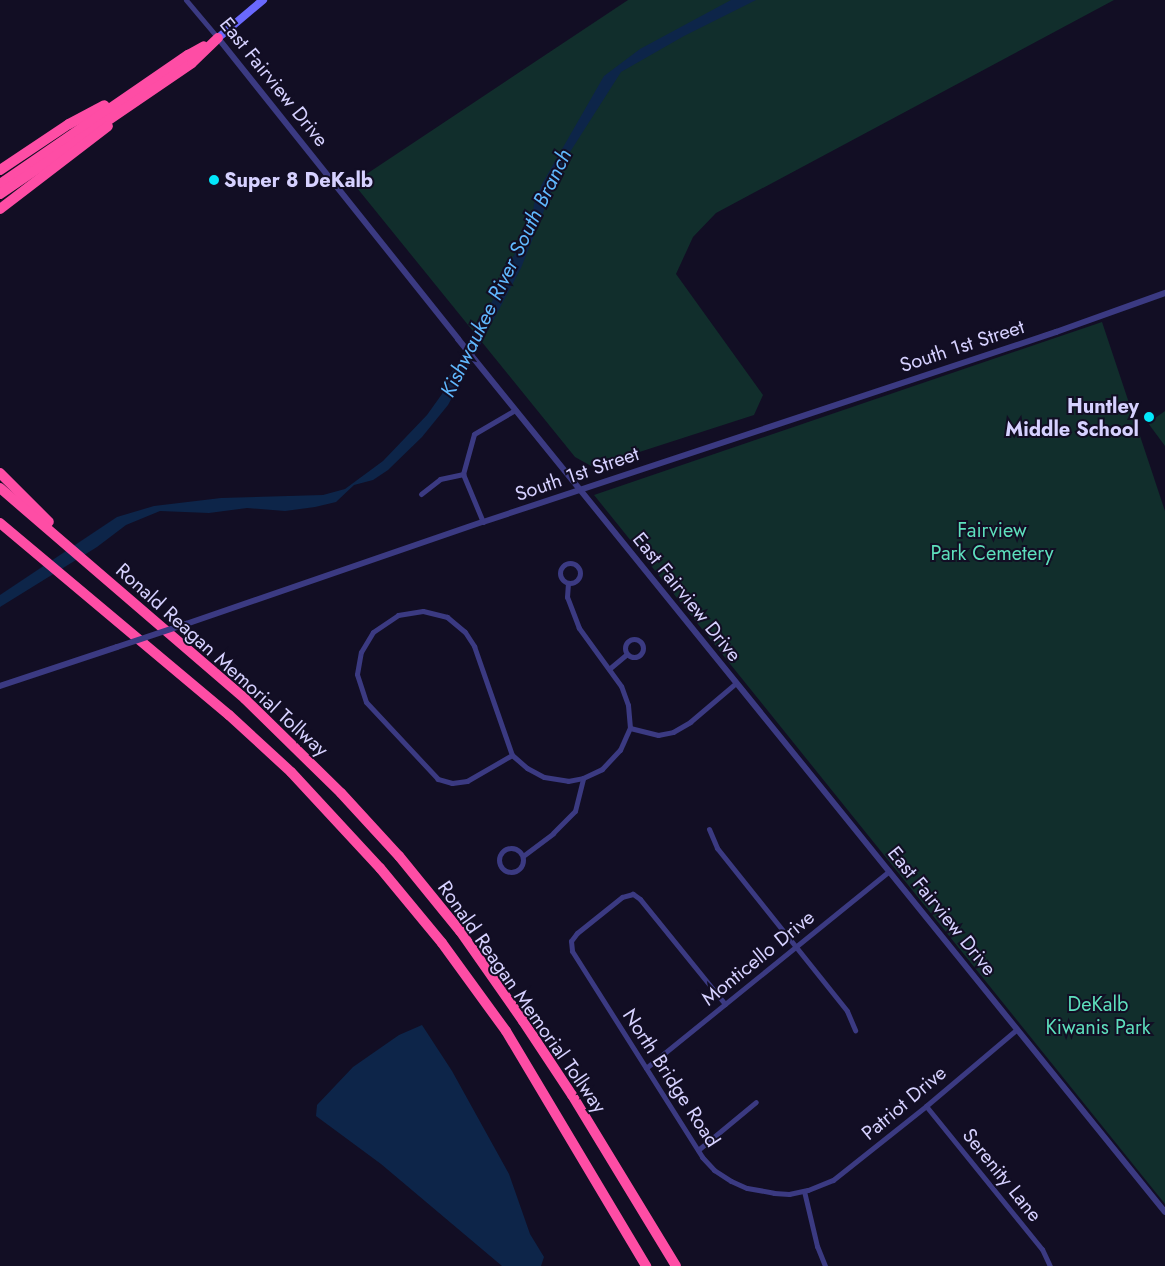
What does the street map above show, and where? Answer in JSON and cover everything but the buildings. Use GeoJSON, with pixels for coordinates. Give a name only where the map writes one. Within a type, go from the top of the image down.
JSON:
{"type":"FeatureCollection","features":[{"type":"Feature","properties":{"kind":"highway"},"geometry":{"type":"LineString","coordinates":[[0,209],[188,55],[218,38]]}},
{"type":"Feature","properties":{"kind":"highway"},"geometry":{"type":"LineString","coordinates":[[0,170],[69,124],[160,78]]}},
{"type":"Feature","properties":{"kind":"highway"},"geometry":{"type":"LineString","coordinates":[[0,184],[160,78]]}},
{"type":"Feature","properties":{"kind":"highway"},"geometry":{"type":"LineString","coordinates":[[0,194],[160,78]]}},
{"type":"Feature","properties":{"kind":"highway"},"geometry":{"type":"LineString","coordinates":[[0,473],[60,537]]}},
{"type":"Feature","properties":{"kind":"highway"},"geometry":{"type":"LineString","coordinates":[[0,488],[60,537]]}},
{"type":"Feature","properties":{"kind":"highway","name":"Ronald Reagan Memorial Tollway"},"geometry":{"type":"LineString","coordinates":[[0,523],[193,682],[261,744],[325,807],[380,868],[442,943],[506,1031],[646,1266]]}},
{"type":"Feature","properties":{"kind":"highway","name":"Ronald Reagan Memorial Tollway"},"geometry":{"type":"LineString","coordinates":[[60,537],[245,699],[341,793],[399,856],[460,931],[523,1021],[572,1095],[676,1266]]}},
{"type":"Feature","properties":{"kind":"main road"},"geometry":{"type":"LineString","coordinates":[[218,38],[263,0]]}},
{"type":"Feature","properties":{"kind":"street","name":"East Fairview Drive"},"geometry":{"type":"LineString","coordinates":[[186,0],[736,684],[890,871],[1165,1212]]}},
{"type":"Feature","properties":{"kind":"street","name":"South 1st Street"},"geometry":{"type":"LineString","coordinates":[[0,686],[483,522],[1047,335],[1165,293]]}},
{"type":"Feature","properties":{"kind":"street"},"geometry":{"type":"LineString","coordinates":[[483,522],[463,474],[474,434],[516,410]]}},
{"type":"Feature","properties":{"kind":"street"},"geometry":{"type":"LineString","coordinates":[[421,494],[440,479],[463,474]]}},
{"type":"Feature","properties":{"kind":"street"},"geometry":{"type":"LineString","coordinates":[[573,563],[579,568],[580,576],[575,582],[568,583],[561,578],[560,570],[565,564],[573,563]]}},
{"type":"Feature","properties":{"kind":"street"},"geometry":{"type":"LineString","coordinates":[[512,755],[467,781],[445,782],[425,767],[366,702],[357,674],[365,644],[373,632],[385,622],[398,615],[412,612],[440,614],[454,621],[465,632],[474,646],[512,755],[527,768],[544,777],[568,781],[583,778],[602,769],[614,759],[630,728],[626,695],[579,628],[567,597],[568,583]]}},
{"type":"Feature","properties":{"kind":"street"},"geometry":{"type":"LineString","coordinates":[[609,669],[627,654]]}},
{"type":"Feature","properties":{"kind":"street"},"geometry":{"type":"LineString","coordinates":[[630,728],[658,735],[673,732],[690,722],[736,684]]}},
{"type":"Feature","properties":{"kind":"street"},"geometry":{"type":"LineString","coordinates":[[523,856],[571,816],[578,805],[583,778]]}},
{"type":"Feature","properties":{"kind":"street"},"geometry":{"type":"LineString","coordinates":[[709,829],[717,848],[847,1011],[854,1030]]}},
{"type":"Feature","properties":{"kind":"street"},"geometry":{"type":"LineString","coordinates":[[507,848],[515,848],[523,856],[523,864],[513,872],[505,870],[500,864],[501,852],[507,848]]}},
{"type":"Feature","properties":{"kind":"street","name":"Monticello Drive"},"geometry":{"type":"LineString","coordinates":[[646,1068],[890,871]]}},
{"type":"Feature","properties":{"kind":"street","name":"North Bridge Road"},"geometry":{"type":"LineString","coordinates":[[725,1004],[640,899],[633,894],[622,897],[604,911],[578,933],[570,946],[698,1150],[714,1170],[747,1188],[774,1193],[804,1191]]}},
{"type":"Feature","properties":{"kind":"street","name":"Patriot Drive"},"geometry":{"type":"LineString","coordinates":[[804,1191],[820,1186],[844,1172],[1017,1029]]}},
{"type":"Feature","properties":{"kind":"street"},"geometry":{"type":"LineString","coordinates":[[698,1150],[756,1102]]}},
{"type":"Feature","properties":{"kind":"street","name":"Serenity Lane"},"geometry":{"type":"LineString","coordinates":[[926,1106],[1042,1249],[1050,1266]]}},
{"type":"Feature","properties":{"kind":"street"},"geometry":{"type":"LineString","coordinates":[[804,1191],[817,1246],[825,1266]]}},
{"type":"Feature","properties":{"kind":"green space"},"geometry":{"type":"Polygon","coordinates":[[[628,0],[1114,0],[716,213],[693,237],[676,274],[763,395],[754,415],[593,467],[575,457],[353,183],[628,0]]]}},
{"type":"Feature","properties":{"kind":"green space","name":"Fairview Park Cemetery"},"geometry":{"type":"Polygon","coordinates":[[[1102,322],[1165,511],[1165,1204],[594,495],[1102,322]]]}},
{"type":"Feature","properties":{"kind":"green space"},"geometry":{"type":"Polygon","coordinates":[[[1165,411],[1165,446],[1148,423],[1165,411]]]}},
{"type":"Feature","properties":{"kind":"water","name":"Kishwaukee River South Branch"},"geometry":{"type":"Polygon","coordinates":[[[731,0],[756,0],[684,36],[621,72],[563,163],[521,268],[448,405],[422,437],[388,470],[373,480],[354,485],[336,502],[315,507],[285,511],[247,508],[209,513],[160,511],[126,525],[97,547],[0,607],[0,595],[117,517],[154,506],[221,498],[323,495],[345,489],[383,461],[427,415],[442,394],[447,379],[480,330],[502,278],[520,244],[526,240],[532,224],[534,204],[542,184],[604,76],[640,49],[731,0]]]}},
{"type":"Feature","properties":{"kind":"water"},"geometry":{"type":"Polygon","coordinates":[[[422,1025],[452,1071],[509,1174],[530,1234],[544,1257],[541,1266],[502,1266],[381,1164],[316,1116],[317,1105],[353,1067],[399,1035],[422,1025]]]}},
{"type":"Feature","properties":{"kind":"place","name":"Super 8 DeKalb"},"geometry":{"type":"Point","coordinates":[214,180]}},
{"type":"Feature","properties":{"kind":"place","name":"Huntley Middle School"},"geometry":{"type":"Point","coordinates":[1149,417]}},
{"type":"Feature","properties":{"kind":"park label","name":"DeKalb Kiwanis Park"},"geometry":{"type":"Point","coordinates":[1098,1016]}}]}
